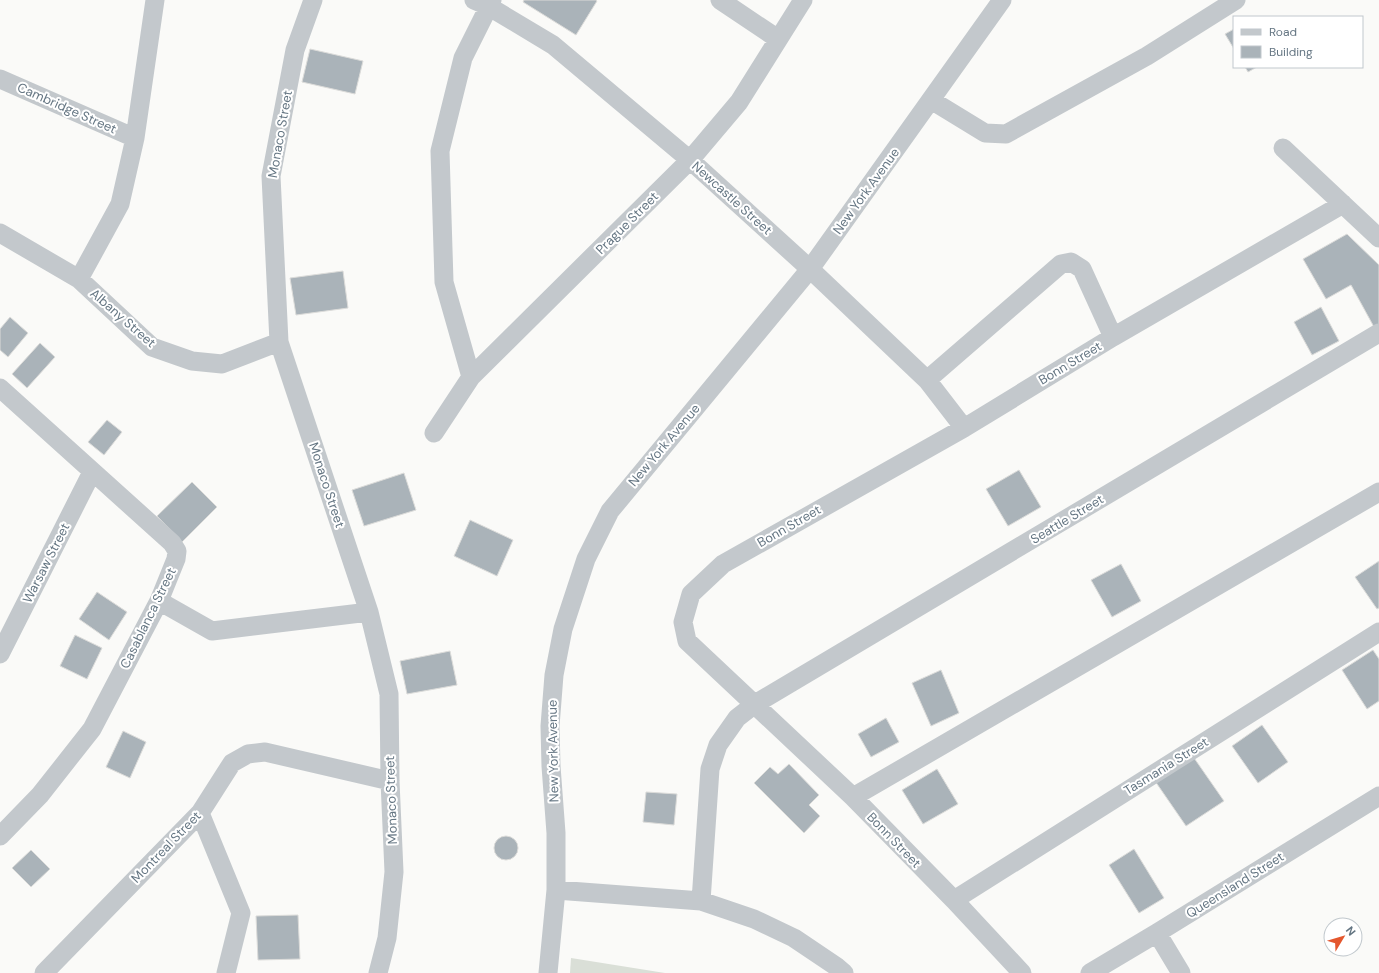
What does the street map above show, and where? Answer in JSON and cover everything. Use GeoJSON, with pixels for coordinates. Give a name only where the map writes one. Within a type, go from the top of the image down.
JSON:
{"type":"FeatureCollection","features":[{"type":"Feature","properties":{"kind":"street"},"geometry":{"type":"LineString","coordinates":[[79,279],[120,204],[135,138],[155,0]]}},
{"type":"Feature","properties":{"kind":"street","name":"Monaco Street"},"geometry":{"type":"LineString","coordinates":[[313,0],[295,50],[271,176],[279,342],[369,612],[389,694],[390,781],[394,872],[387,938],[378,973]]}},
{"type":"Feature","properties":{"kind":"street"},"geometry":{"type":"LineString","coordinates":[[720,0],[778,39]]}},
{"type":"Feature","properties":{"kind":"street","name":"Prague Street"},"geometry":{"type":"LineString","coordinates":[[434,432],[471,377],[690,160],[739,102],[803,0]]}},
{"type":"Feature","properties":{"kind":"street","name":"New York Avenue"},"geometry":{"type":"LineString","coordinates":[[548,973],[556,890],[556,833],[551,766],[550,726],[554,675],[563,629],[586,559],[610,511],[810,269],[1002,0]]}},
{"type":"Feature","properties":{"kind":"street"},"geometry":{"type":"LineString","coordinates":[[931,100],[985,134],[1006,134],[1147,56],[1236,0]]}},
{"type":"Feature","properties":{"kind":"street"},"geometry":{"type":"LineString","coordinates":[[471,377],[444,282],[440,150],[464,58],[485,2]]}},
{"type":"Feature","properties":{"kind":"street","name":"Newcastle Street"},"geometry":{"type":"LineString","coordinates":[[485,2],[553,45],[690,160],[810,269],[927,380],[964,428]]}},
{"type":"Feature","properties":{"kind":"street","name":"Cambridge Street"},"geometry":{"type":"LineString","coordinates":[[0,79],[135,138]]}},
{"type":"Feature","properties":{"kind":"street"},"geometry":{"type":"LineString","coordinates":[[1283,148],[1379,238]]}},
{"type":"Feature","properties":{"kind":"street","name":"Bonn Street"},"geometry":{"type":"LineString","coordinates":[[1022,973],[954,900],[853,797],[687,641],[683,622],[691,594],[723,564],[964,428],[1113,337],[1343,204]]}},
{"type":"Feature","properties":{"kind":"street","name":"Albany Street"},"geometry":{"type":"LineString","coordinates":[[0,233],[79,279],[152,347],[192,361],[222,364],[279,342]]}},
{"type":"Feature","properties":{"kind":"street"},"geometry":{"type":"LineString","coordinates":[[927,380],[1061,264],[1071,262],[1082,270],[1113,337]]}},
{"type":"Feature","properties":{"kind":"street","name":"Seattle Street"},"geometry":{"type":"LineString","coordinates":[[701,901],[710,769],[718,746],[737,718],[755,704],[1379,333]]}},
{"type":"Feature","properties":{"kind":"street","name":"Casablanca Street"},"geometry":{"type":"LineString","coordinates":[[0,836],[40,795],[92,729],[158,601],[176,559],[177,551],[172,543],[1,393]]}},
{"type":"Feature","properties":{"kind":"street","name":"Warsaw Street"},"geometry":{"type":"LineString","coordinates":[[0,654],[92,472]]}},
{"type":"Feature","properties":{"kind":"street"},"geometry":{"type":"LineString","coordinates":[[853,797],[1379,492]]}},
{"type":"Feature","properties":{"kind":"street"},"geometry":{"type":"LineString","coordinates":[[158,601],[212,631],[369,612]]}},
{"type":"Feature","properties":{"kind":"street","name":"Tasmania Street"},"geometry":{"type":"LineString","coordinates":[[954,900],[1379,632]]}},
{"type":"Feature","properties":{"kind":"street","name":"Montreal Street"},"geometry":{"type":"LineString","coordinates":[[44,973],[200,813],[232,762],[248,754],[265,752],[390,781]]}},
{"type":"Feature","properties":{"kind":"street","name":"Queensland Street"},"geometry":{"type":"LineString","coordinates":[[1090,973],[1158,933],[1379,796]]}},
{"type":"Feature","properties":{"kind":"street"},"geometry":{"type":"LineString","coordinates":[[200,813],[241,913],[226,973]]}},
{"type":"Feature","properties":{"kind":"street"},"geometry":{"type":"LineString","coordinates":[[556,890],[701,901],[754,919],[794,938],[844,973]]}},
{"type":"Feature","properties":{"kind":"street"},"geometry":{"type":"LineString","coordinates":[[1158,933],[1181,973]]}},
{"type":"Feature","properties":{"kind":"shaded area"},"geometry":{"type":"Polygon","coordinates":[[[571,958],[665,973],[570,973],[571,958]]]}},
{"type":"Feature","properties":{"kind":"building"},"geometry":{"type":"Polygon","coordinates":[[[524,0],[597,1],[576,35],[523,2],[524,0]]]}},
{"type":"Feature","properties":{"kind":"building"},"geometry":{"type":"Polygon","coordinates":[[[1233,30],[1233,47],[1225,34],[1233,30]]]}},
{"type":"Feature","properties":{"kind":"building"},"geometry":{"type":"Polygon","coordinates":[[[310,49],[363,61],[355,94],[302,82],[310,49]]]}},
{"type":"Feature","properties":{"kind":"building"},"geometry":{"type":"Polygon","coordinates":[[[1246,68],[1255,68],[1248,72],[1246,68]]]}},
{"type":"Feature","properties":{"kind":"building"},"geometry":{"type":"Polygon","coordinates":[[[1347,234],[1379,265],[1379,325],[1374,327],[1351,285],[1326,299],[1303,259],[1347,234]]]}},
{"type":"Feature","properties":{"kind":"building"},"geometry":{"type":"Polygon","coordinates":[[[343,271],[348,308],[296,315],[290,278],[343,271]]]}},
{"type":"Feature","properties":{"kind":"building"},"geometry":{"type":"Polygon","coordinates":[[[1321,307],[1339,341],[1312,355],[1294,322],[1321,307]]]}},
{"type":"Feature","properties":{"kind":"building"},"geometry":{"type":"Polygon","coordinates":[[[10,317],[28,333],[8,357],[0,350],[0,329],[10,317]]]}},
{"type":"Feature","properties":{"kind":"building"},"geometry":{"type":"Polygon","coordinates":[[[40,343],[55,357],[27,388],[12,374],[40,343]]]}},
{"type":"Feature","properties":{"kind":"building"},"geometry":{"type":"Polygon","coordinates":[[[107,420],[122,432],[104,455],[88,442],[107,420]]]}},
{"type":"Feature","properties":{"kind":"building"},"geometry":{"type":"Polygon","coordinates":[[[1019,470],[1041,507],[1008,526],[986,489],[1019,470]]]}},
{"type":"Feature","properties":{"kind":"building"},"geometry":{"type":"Polygon","coordinates":[[[404,473],[416,510],[364,526],[352,490],[404,473]]]}},
{"type":"Feature","properties":{"kind":"building"},"geometry":{"type":"Polygon","coordinates":[[[192,482],[217,507],[182,542],[157,516],[192,482]]]}},
{"type":"Feature","properties":{"kind":"building"},"geometry":{"type":"Polygon","coordinates":[[[470,520],[513,540],[497,576],[454,556],[470,520]]]}},
{"type":"Feature","properties":{"kind":"building"},"geometry":{"type":"Polygon","coordinates":[[[1379,561],[1379,608],[1377,609],[1355,577],[1379,561]]]}},
{"type":"Feature","properties":{"kind":"building"},"geometry":{"type":"Polygon","coordinates":[[[1121,564],[1141,601],[1112,617],[1091,580],[1121,564]]]}},
{"type":"Feature","properties":{"kind":"building"},"geometry":{"type":"Polygon","coordinates":[[[97,592],[127,612],[109,640],[79,619],[97,592]]]}},
{"type":"Feature","properties":{"kind":"building"},"geometry":{"type":"Polygon","coordinates":[[[75,635],[102,648],[87,679],[60,666],[75,635]]]}},
{"type":"Feature","properties":{"kind":"building"},"geometry":{"type":"Polygon","coordinates":[[[1373,650],[1379,659],[1379,701],[1367,709],[1342,670],[1373,650]]]}},
{"type":"Feature","properties":{"kind":"building"},"geometry":{"type":"Polygon","coordinates":[[[450,651],[457,685],[407,694],[400,661],[450,651]]]}},
{"type":"Feature","properties":{"kind":"building"},"geometry":{"type":"Polygon","coordinates":[[[941,670],[959,713],[931,726],[912,683],[941,670]]]}},
{"type":"Feature","properties":{"kind":"building"},"geometry":{"type":"Polygon","coordinates":[[[886,718],[899,742],[871,757],[858,734],[886,718]]]}},
{"type":"Feature","properties":{"kind":"building"},"geometry":{"type":"Polygon","coordinates":[[[1262,725],[1288,762],[1258,783],[1232,746],[1262,725]]]}},
{"type":"Feature","properties":{"kind":"building"},"geometry":{"type":"Polygon","coordinates":[[[123,731],[146,742],[130,778],[106,767],[123,731]]]}},
{"type":"Feature","properties":{"kind":"building"},"geometry":{"type":"Polygon","coordinates":[[[1192,755],[1224,801],[1186,826],[1155,781],[1192,755]]]}},
{"type":"Feature","properties":{"kind":"building"},"geometry":{"type":"Polygon","coordinates":[[[789,764],[819,795],[809,805],[820,816],[804,833],[754,783],[770,767],[778,774],[789,764]]]}},
{"type":"Feature","properties":{"kind":"building"},"geometry":{"type":"Polygon","coordinates":[[[937,769],[958,804],[923,824],[902,790],[937,769]]]}},
{"type":"Feature","properties":{"kind":"building"},"geometry":{"type":"Polygon","coordinates":[[[646,792],[677,794],[674,825],[643,822],[646,792]]]}},
{"type":"Feature","properties":{"kind":"building"},"geometry":{"type":"Polygon","coordinates":[[[506,836],[514,840],[518,848],[514,856],[506,860],[498,856],[494,848],[498,840],[506,836]]]}},
{"type":"Feature","properties":{"kind":"building"},"geometry":{"type":"Polygon","coordinates":[[[1134,849],[1164,898],[1139,913],[1109,865],[1134,849]]]}},
{"type":"Feature","properties":{"kind":"building"},"geometry":{"type":"Polygon","coordinates":[[[31,850],[50,869],[31,887],[12,868],[31,850]]]}},
{"type":"Feature","properties":{"kind":"building"},"geometry":{"type":"Polygon","coordinates":[[[298,915],[300,959],[258,960],[256,916],[298,915]]]}}]}
